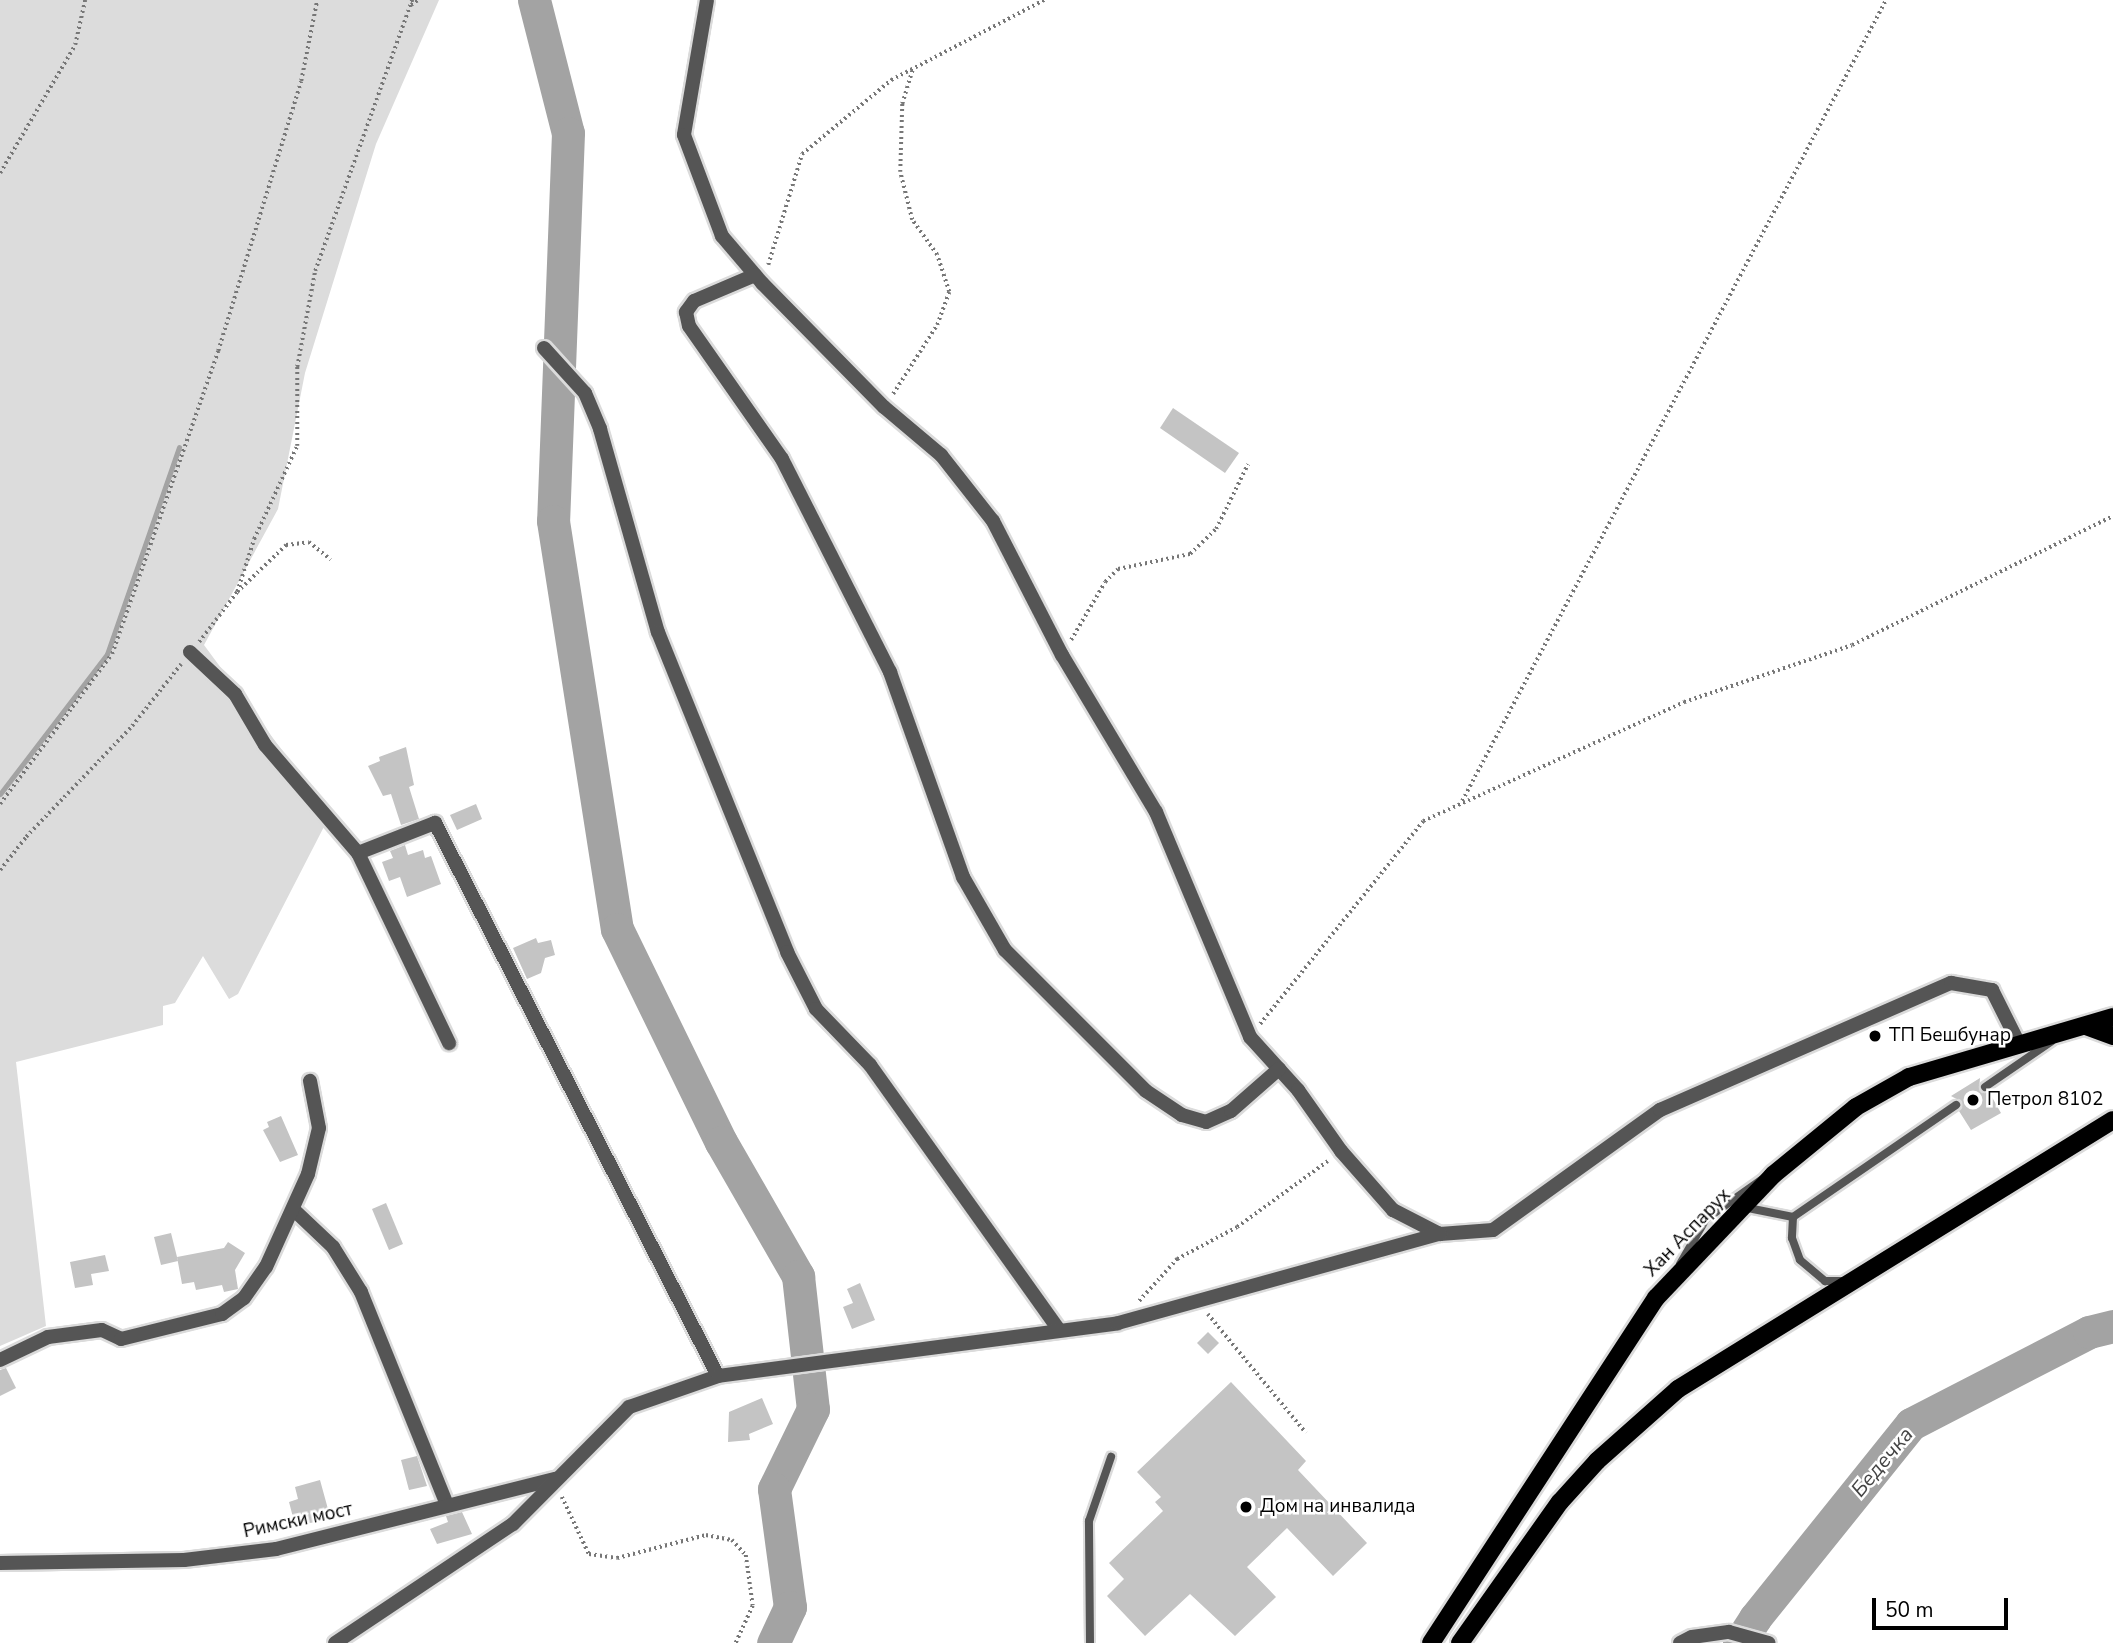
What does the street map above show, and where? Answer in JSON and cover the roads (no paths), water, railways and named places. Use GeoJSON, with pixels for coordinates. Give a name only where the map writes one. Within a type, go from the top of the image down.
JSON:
{"type":"FeatureCollection","features":[{"type":"Feature","properties":{"kind":"main road","name":"Хан Аспарух"},"geometry":{"type":"LineString","coordinates":[[1431,1643],[1676,1273],[1773,1175],[1856,1107],[1909,1077],[2113,1017]]}},
{"type":"Feature","properties":{"kind":"main road"},"geometry":{"type":"LineString","coordinates":[[2085,1026],[2113,1036]]}},
{"type":"Feature","properties":{"kind":"main road"},"geometry":{"type":"LineString","coordinates":[[1460,1643],[1560,1502],[1638,1424],[1678,1389],[2113,1120]]}},
{"type":"Feature","properties":{"kind":"street"},"geometry":{"type":"LineString","coordinates":[[708,0],[684,135],[722,236],[759,279],[884,407],[942,455],[993,521],[1062,655],[1156,812],[1250,1037],[1279,1069],[1341,1151],[1393,1210],[1440,1234]]}},
{"type":"Feature","properties":{"kind":"street"},"geometry":{"type":"LineString","coordinates":[[759,279],[694,301],[686,312],[689,326],[782,459],[800,494],[890,672],[964,877],[1005,950],[1146,1091],[1182,1115],[1206,1122],[1231,1111],[1279,1069]]}},
{"type":"Feature","properties":{"kind":"street"},"geometry":{"type":"LineString","coordinates":[[544,348],[585,393],[600,429],[659,632],[787,952],[816,1009],[870,1065],[1059,1330]]}},
{"type":"Feature","properties":{"kind":"street"},"geometry":{"type":"LineString","coordinates":[[190,652],[235,694],[265,745],[358,853],[449,1043]]}},
{"type":"Feature","properties":{"kind":"street"},"geometry":{"type":"LineString","coordinates":[[358,853],[435,823],[718,1376]]}},
{"type":"Feature","properties":{"kind":"street"},"geometry":{"type":"LineString","coordinates":[[335,1643],[513,1524],[629,1407],[718,1376],[1118,1323],[1440,1234],[1493,1230],[1660,1110],[1951,983],[1993,990],[2019,1044]]}},
{"type":"Feature","properties":{"kind":"street"},"geometry":{"type":"LineString","coordinates":[[0,1360],[48,1337],[102,1329],[121,1339],[222,1314],[244,1298],[259,1278],[294,1210],[319,1128],[310,1081]]}},
{"type":"Feature","properties":{"kind":"street"},"geometry":{"type":"LineString","coordinates":[[294,1210],[333,1247],[361,1292],[447,1505]]}},
{"type":"Feature","properties":{"kind":"street","name":"Римски мост"},"geometry":{"type":"LineString","coordinates":[[0,1563],[184,1560],[276,1549],[556,1478]]}},
{"type":"Feature","properties":{"kind":"street"},"geometry":{"type":"LineString","coordinates":[[1680,1643],[1692,1637],[1729,1632],[1769,1643]]}},
{"type":"Feature","properties":{"kind":"lane"},"geometry":{"type":"LineString","coordinates":[[1985,1087],[2066,1031]]}},
{"type":"Feature","properties":{"kind":"lane"},"geometry":{"type":"LineString","coordinates":[[1742,1207],[1793,1217],[1956,1105]]}},
{"type":"Feature","properties":{"kind":"lane"},"geometry":{"type":"LineString","coordinates":[[1676,1273],[1706,1219],[1741,1191],[1773,1175]]}},
{"type":"Feature","properties":{"kind":"lane"},"geometry":{"type":"LineString","coordinates":[[1793,1217],[1795,1250],[1807,1268],[1825,1281],[1859,1277]]}},
{"type":"Feature","properties":{"kind":"lane"},"geometry":{"type":"LineString","coordinates":[[1090,1643],[1089,1521],[1111,1457]]}},
{"type":"Feature","properties":{"kind":"waterway"},"geometry":{"type":"LineString","coordinates":[[534,0],[568,133],[553,521],[617,929],[721,1142],[798,1276],[813,1409],[774,1489],[790,1607],[773,1643]]}},
{"type":"Feature","properties":{"kind":"waterway"},"geometry":{"type":"LineString","coordinates":[[0,794],[107,654],[179,447]]}},
{"type":"Feature","properties":{"kind":"waterway","name":"Бедечка"},"geometry":{"type":"LineString","coordinates":[[1739,1643],[1755,1618],[1911,1424],[2089,1332],[2113,1326]]}},
{"type":"Feature","properties":{"kind":"place","name":"ТП Бешбунар"},"geometry":{"type":"Point","coordinates":[1875,1036]}},
{"type":"Feature","properties":{"kind":"place","name":"Петрол 8102"},"geometry":{"type":"Point","coordinates":[1973,1100]}},
{"type":"Feature","properties":{"kind":"place","name":"Дом на инвалида"},"geometry":{"type":"Point","coordinates":[1246,1507]}}]}
